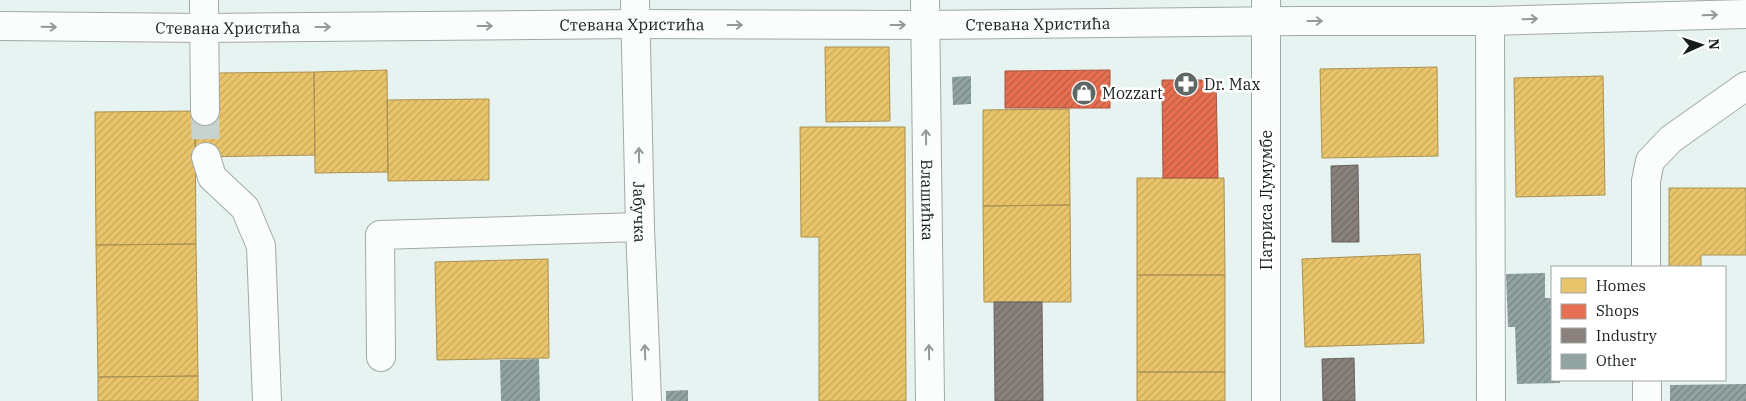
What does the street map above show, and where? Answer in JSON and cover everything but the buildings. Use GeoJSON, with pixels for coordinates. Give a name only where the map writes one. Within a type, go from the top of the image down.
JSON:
{"type":"FeatureCollection","features":[{"type":"Feature","properties":{"kind":"street"},"geometry":{"type":"LineString","coordinates":[[204,0],[205,112]]}},
{"type":"Feature","properties":{"kind":"street","name":"Стевана Христића"},"geometry":{"type":"LineString","coordinates":[[0,26],[204,28],[635,12],[1266,10],[1490,20],[1746,14]]}},
{"type":"Feature","properties":{"kind":"street","name":"Патриса Лумумбе"},"geometry":{"type":"LineString","coordinates":[[1266,10],[1266,401]]}},
{"type":"Feature","properties":{"kind":"street","name":"Јабучка"},"geometry":{"type":"LineString","coordinates":[[635,12],[640,227],[647,401]]}},
{"type":"Feature","properties":{"kind":"street","name":"Влашићка"},"geometry":{"type":"LineString","coordinates":[[925,12],[930,401]]}},
{"type":"Feature","properties":{"kind":"street"},"geometry":{"type":"LineString","coordinates":[[1490,20],[1491,401]]}},
{"type":"Feature","properties":{"kind":"street"},"geometry":{"type":"LineString","coordinates":[[1646,266],[1646,181],[1650,161],[1671,139],[1746,86]]}},
{"type":"Feature","properties":{"kind":"street"},"geometry":{"type":"LineString","coordinates":[[206,157],[212,177],[245,208],[261,246],[267,401]]}},
{"type":"Feature","properties":{"kind":"street"},"geometry":{"type":"LineString","coordinates":[[381,357],[380,234],[640,227]]}},
{"type":"Feature","properties":{"kind":"street"},"geometry":{"type":"LineString","coordinates":[[1646,381],[1647,401]]}},
{"type":"Feature","properties":{"kind":"tunnel"},"geometry":{"type":"LineString","coordinates":[[205,111],[206,157]]}},
{"type":"Feature","properties":{"kind":"place","name":"Dr. Max"},"geometry":{"type":"Point","coordinates":[1186,84]}},
{"type":"Feature","properties":{"kind":"place","name":"Mozzart"},"geometry":{"type":"Point","coordinates":[1084,93]}}]}
